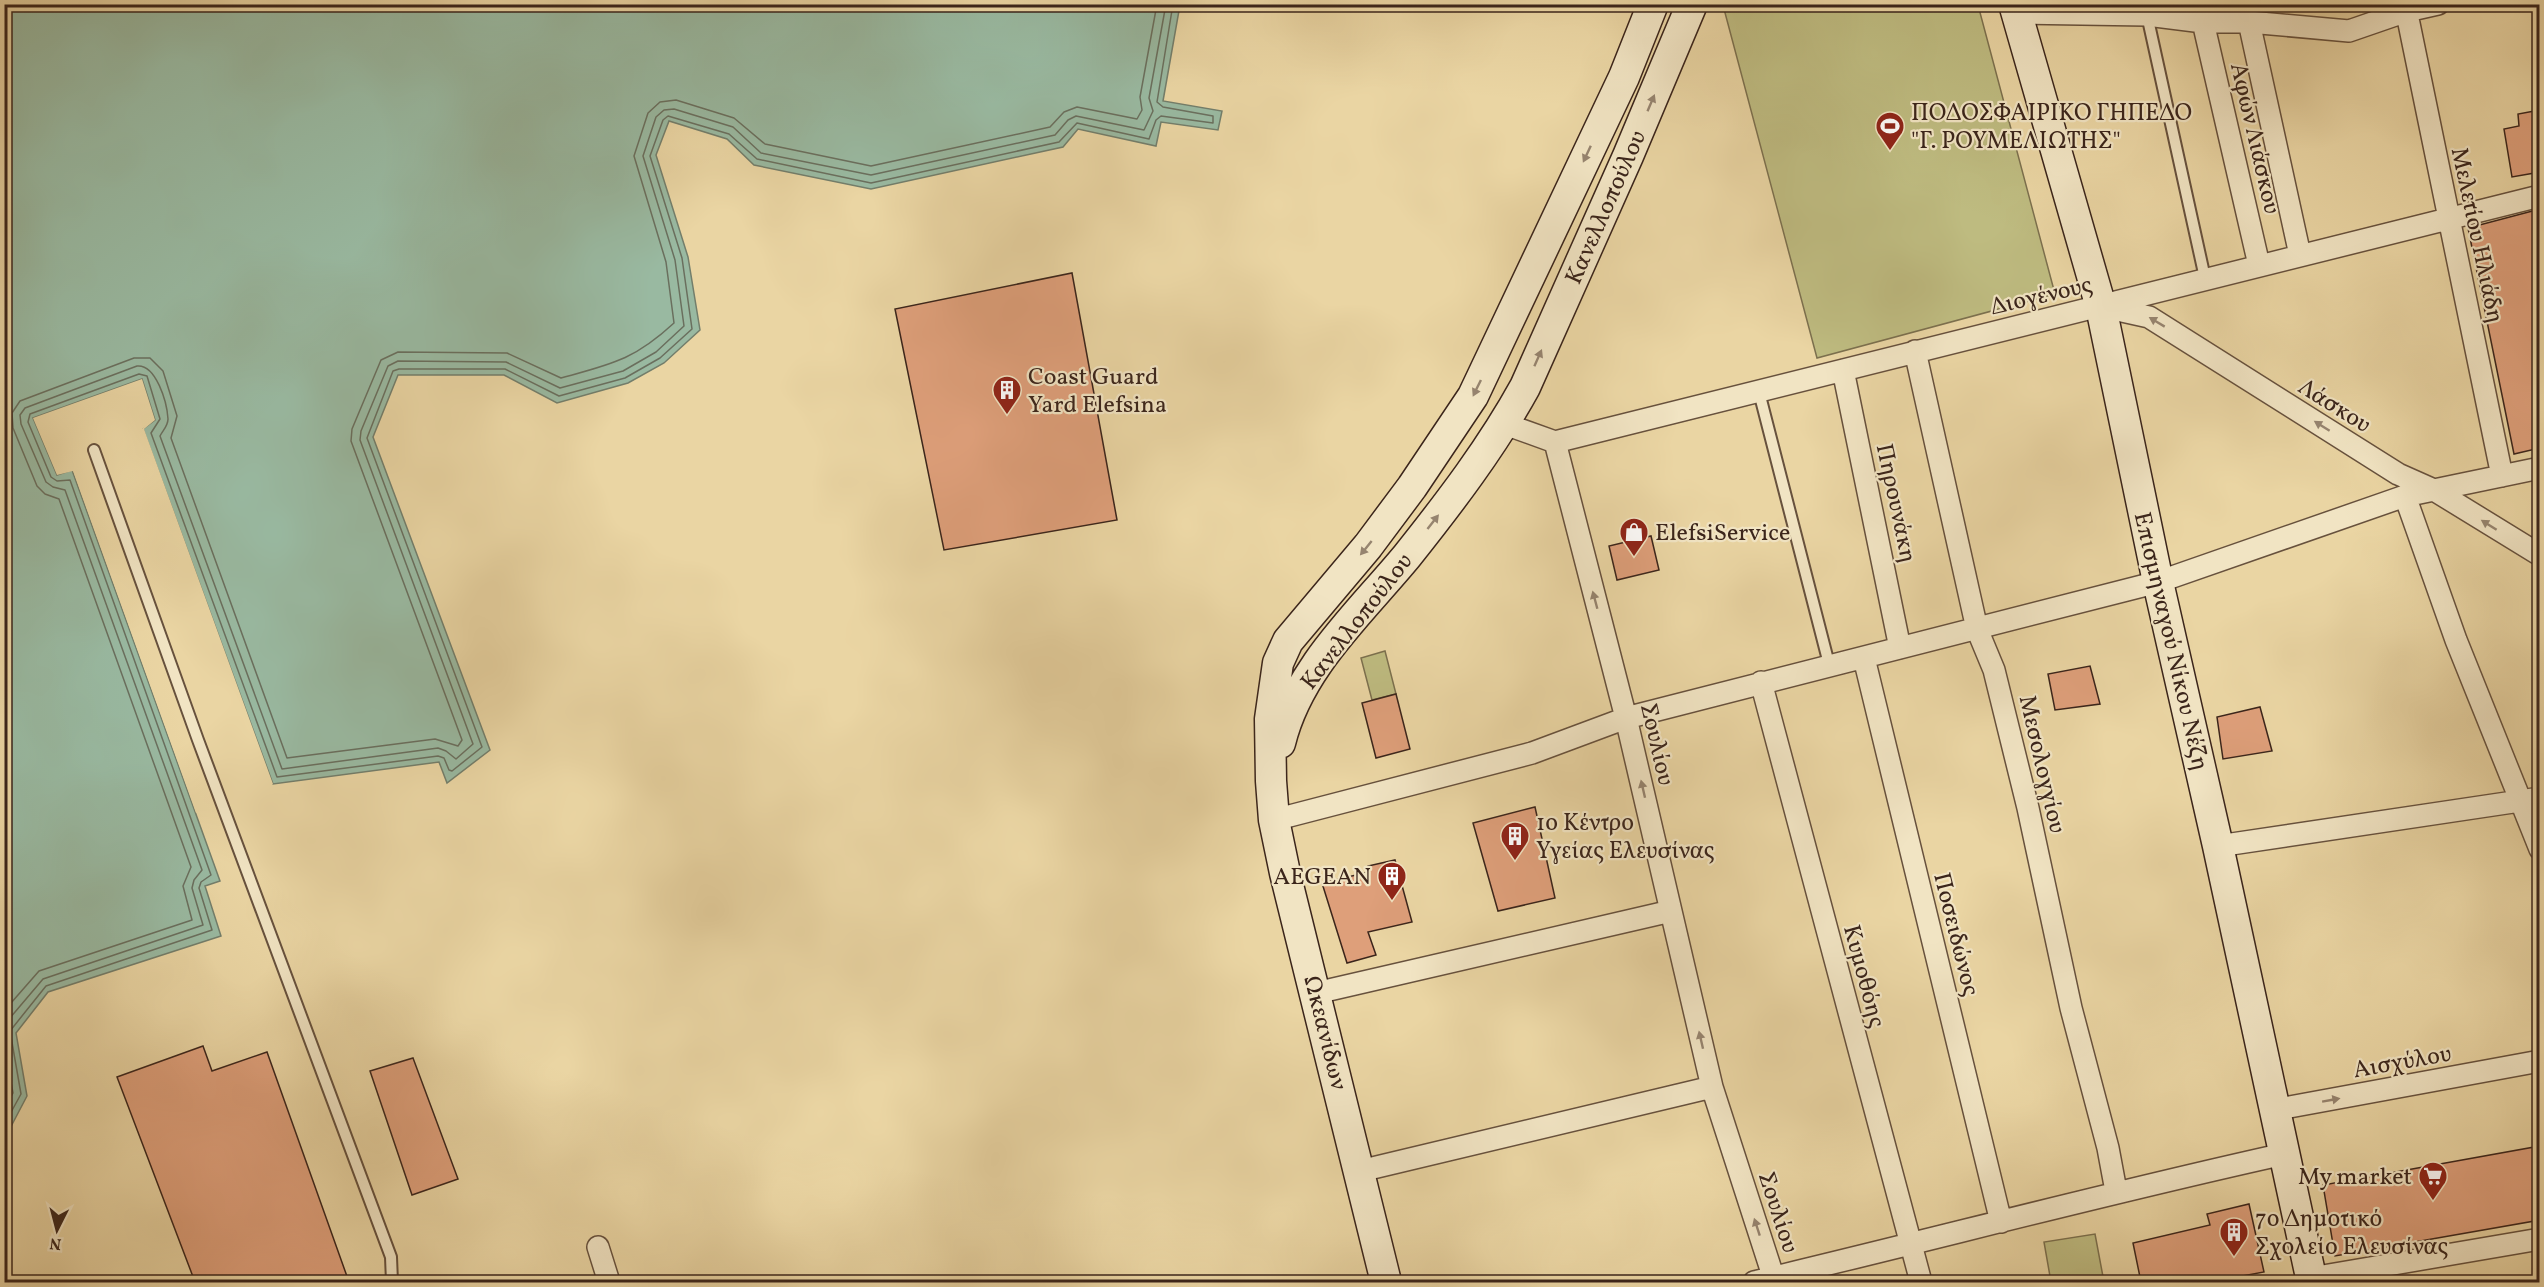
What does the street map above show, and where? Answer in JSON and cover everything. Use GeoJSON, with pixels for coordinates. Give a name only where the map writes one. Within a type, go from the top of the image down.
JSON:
{"type":"FeatureCollection","features":[{"type":"Feature","properties":{"kind":"street","name":"Κανελλοπούλου"},"geometry":{"type":"LineString","coordinates":[[1271,781],[1272,693],[1278,663],[1288,641],[1368,546],[1412,487],[1473,396],[1624,77],[1653,4]]}},
{"type":"Feature","properties":{"kind":"street","name":"Κανελλοπούλου"},"geometry":{"type":"LineString","coordinates":[[1271,781],[1283,730],[1304,683],[1463,484],[1505,424],[1525,387],[1624,167],[1692,4]]}},
{"type":"Feature","properties":{"kind":"street"},"geometry":{"type":"LineString","coordinates":[[2015,9],[2146,15],[2204,22],[2249,22],[2349,31],[2406,8],[2438,4]]}},
{"type":"Feature","properties":{"kind":"street","name":"Μελετίου Ηλιάδη"},"geometry":{"type":"LineString","coordinates":[[2406,8],[2502,476]]}},
{"type":"Feature","properties":{"kind":"street","name":"Επισμηναγού Νίκου Νέζη"},"geometry":{"type":"LineString","coordinates":[[2015,9],[2101,307],[2158,582],[2312,1280]]}},
{"type":"Feature","properties":{"kind":"street","name":"Αφών Λιάσκου"},"geometry":{"type":"LineString","coordinates":[[2204,22],[2259,265]]}},
{"type":"Feature","properties":{"kind":"street","name":"Αφών Λιάσκου"},"geometry":{"type":"LineString","coordinates":[[2249,22],[2300,255]]}},
{"type":"Feature","properties":{"kind":"street","name":"Διογένους"},"geometry":{"type":"LineString","coordinates":[[1555,442],[1915,351],[2101,307],[2205,278],[2448,221],[2540,196]]}},
{"type":"Feature","properties":{"kind":"street","name":"Λάσκου"},"geometry":{"type":"LineString","coordinates":[[2101,307],[2149,317],[2398,474],[2434,490],[2540,555]]}},
{"type":"Feature","properties":{"kind":"street","name":"Μεσολογγίου"},"geometry":{"type":"LineString","coordinates":[[1915,351],[1977,629],[1988,651],[1997,682],[2028,808],[2071,1008],[2108,1148],[2116,1191]]}},
{"type":"Feature","properties":{"kind":"street","name":"Πηρουνάκη"},"geometry":{"type":"LineString","coordinates":[[1844,370],[1900,648]]}},
{"type":"Feature","properties":{"kind":"street"},"geometry":{"type":"LineString","coordinates":[[1505,424],[1555,442]]}},
{"type":"Feature","properties":{"kind":"street","name":"Σουλίου"},"geometry":{"type":"LineString","coordinates":[[1555,442],[1626,718],[1712,1087],[1768,1281]]}},
{"type":"Feature","properties":{"kind":"street"},"geometry":{"type":"LineString","coordinates":[[1274,820],[1532,753],[1626,718],[1829,664],[1864,658],[2158,582],[2405,496],[2540,468]]}},
{"type":"Feature","properties":{"kind":"street"},"geometry":{"type":"LineString","coordinates":[[2405,496],[2456,640],[2530,799],[2540,849]]}},
{"type":"Feature","properties":{"kind":"street","name":"Ποσειδώνος"},"geometry":{"type":"LineString","coordinates":[[1864,658],[2001,1222]]}},
{"type":"Feature","properties":{"kind":"street","name":"Κυμοθόης"},"geometry":{"type":"LineString","coordinates":[[1761,682],[1909,1245],[1921,1282]]}},
{"type":"Feature","properties":{"kind":"street","name":"Ωκεανίδων"},"geometry":{"type":"LineString","coordinates":[[1271,781],[1274,820],[1285,873],[1386,1282]]}},
{"type":"Feature","properties":{"kind":"street"},"geometry":{"type":"LineString","coordinates":[[2218,846],[2530,799]]}},
{"type":"Feature","properties":{"kind":"street"},"geometry":{"type":"LineString","coordinates":[[1316,993],[1671,911]]}},
{"type":"Feature","properties":{"kind":"street","name":"Αισχύλου"},"geometry":{"type":"LineString","coordinates":[[2273,1110],[2540,1061]]}},
{"type":"Feature","properties":{"kind":"street"},"geometry":{"type":"LineString","coordinates":[[1360,1171],[1712,1087]]}},
{"type":"Feature","properties":{"kind":"street"},"geometry":{"type":"LineString","coordinates":[[1768,1281],[2116,1191],[2284,1154]]}},
{"type":"Feature","properties":{"kind":"street"},"geometry":{"type":"LineString","coordinates":[[2312,1280],[2540,1239]]}},
{"type":"Feature","properties":{"kind":"street"},"geometry":{"type":"LineString","coordinates":[[598,1247],[609,1282]]}},
{"type":"Feature","properties":{"kind":"lane"},"geometry":{"type":"LineString","coordinates":[[2146,15],[2205,278]]}},
{"type":"Feature","properties":{"kind":"lane"},"geometry":{"type":"LineString","coordinates":[[1759,392],[1829,664]]}},
{"type":"Feature","properties":{"kind":"lane"},"geometry":{"type":"LineString","coordinates":[[94,450],[198,740],[391,1257],[393,1282]]}},
{"type":"Feature","properties":{"kind":"shaded area","name":"ΠΟΔΟΣΦΑΙΡΙΚΟ ΓΗΠΕΔΟ \"Γ. ΡΟΥΜΕΛΙΩΤΗΣ\""},"geometry":{"type":"Polygon","coordinates":[[[1743,4],[1978,5],[2055,294],[1817,358],[1724,9],[1743,4]]]}},
{"type":"Feature","properties":{"kind":"shaded area"},"geometry":{"type":"Polygon","coordinates":[[[1385,651],[1396,694],[1372,700],[1361,658],[1385,651]]]}},
{"type":"Feature","properties":{"kind":"shaded area"},"geometry":{"type":"Polygon","coordinates":[[[2095,1234],[2104,1282],[2051,1282],[2044,1242],[2095,1234]]]}},
{"type":"Feature","properties":{"kind":"water"},"geometry":{"type":"Polygon","coordinates":[[[5,5],[1180,5],[1163,101],[1222,111],[1218,130],[1161,122],[1156,146],[1078,129],[1063,147],[871,189],[754,165],[727,139],[669,121],[656,155],[688,257],[700,330],[664,363],[628,383],[557,403],[504,375],[398,375],[373,437],[490,750],[447,783],[439,762],[273,784],[143,429],[155,420],[142,379],[33,418],[57,475],[72,470],[220,881],[205,886],[221,936],[48,992],[16,1033],[27,1096],[5,1138],[5,5]]]}},
{"type":"Feature","properties":{"kind":"pier"},"geometry":{"type":"Polygon","coordinates":[[[142,379],[155,420],[144,429],[273,784],[270,785],[141,430],[151,419],[140,383],[37,420],[58,471],[72,467],[75,469],[199,812],[196,813],[73,471],[57,475],[33,418],[142,379]]]}},
{"type":"Feature","properties":{"kind":"building"},"geometry":{"type":"Polygon","coordinates":[[[2540,110],[2540,172],[2512,177],[2504,129],[2519,126],[2518,114],[2540,110]]]}},
{"type":"Feature","properties":{"kind":"building"},"geometry":{"type":"Polygon","coordinates":[[[2540,209],[2540,448],[2514,454],[2468,228],[2540,209]]]}},
{"type":"Feature","properties":{"kind":"building","name":"Coast Guard Yard Elefsina"},"geometry":{"type":"Polygon","coordinates":[[[1072,273],[1117,520],[944,550],[895,309],[1072,273]]]}},
{"type":"Feature","properties":{"kind":"building","name":"ElefsiService"},"geometry":{"type":"Polygon","coordinates":[[[1651,536],[1659,570],[1617,580],[1609,546],[1651,536]]]}},
{"type":"Feature","properties":{"kind":"building"},"geometry":{"type":"Polygon","coordinates":[[[2090,666],[2100,704],[2055,710],[2048,674],[2090,666]]]}},
{"type":"Feature","properties":{"kind":"building"},"geometry":{"type":"Polygon","coordinates":[[[1396,694],[1410,749],[1376,758],[1362,703],[1396,694]]]}},
{"type":"Feature","properties":{"kind":"building"},"geometry":{"type":"Polygon","coordinates":[[[2260,707],[2272,751],[2223,759],[2217,717],[2260,707]]]}},
{"type":"Feature","properties":{"kind":"building","name":"1ο Κέντρο Υγείας Ελευσίνας"},"geometry":{"type":"Polygon","coordinates":[[[1535,807],[1555,898],[1498,911],[1473,823],[1535,807]]]}},
{"type":"Feature","properties":{"kind":"building","name":"AEGEAN"},"geometry":{"type":"Polygon","coordinates":[[[1395,860],[1412,922],[1368,932],[1376,955],[1347,963],[1322,883],[1369,872],[1368,866],[1395,860]]]}},
{"type":"Feature","properties":{"kind":"building"},"geometry":{"type":"Polygon","coordinates":[[[203,1046],[212,1071],[267,1052],[349,1282],[195,1282],[117,1077],[203,1046]]]}},
{"type":"Feature","properties":{"kind":"building"},"geometry":{"type":"Polygon","coordinates":[[[413,1058],[458,1179],[412,1195],[370,1071],[413,1058]]]}},
{"type":"Feature","properties":{"kind":"building","name":"My market"},"geometry":{"type":"Polygon","coordinates":[[[2540,1146],[2540,1220],[2335,1256],[2323,1185],[2540,1146]]]}},
{"type":"Feature","properties":{"kind":"building"},"geometry":{"type":"Polygon","coordinates":[[[2249,1204],[2264,1272],[2210,1282],[2141,1282],[2133,1243],[2210,1225],[2207,1214],[2249,1204]]]}},
{"type":"Feature","properties":{"kind":"place","name":"ΠΟΔΟΣΦΑΙΡΙΚΟ ΓΗΠΕΔΟ \"Γ. ΡΟΥΜΕΛΙΩΤΗΣ\""},"geometry":{"type":"Point","coordinates":[1890,152]}},
{"type":"Feature","properties":{"kind":"place","name":"Coast Guard Yard Elefsina"},"geometry":{"type":"Point","coordinates":[1007,416]}},
{"type":"Feature","properties":{"kind":"place","name":"ElefsiService"},"geometry":{"type":"Point","coordinates":[1634,558]}},
{"type":"Feature","properties":{"kind":"place","name":"1ο Κέντρο Υγείας Ελευσίνας"},"geometry":{"type":"Point","coordinates":[1515,862]}},
{"type":"Feature","properties":{"kind":"place","name":"AEGEAN"},"geometry":{"type":"Point","coordinates":[1392,902]}},
{"type":"Feature","properties":{"kind":"place","name":"My market"},"geometry":{"type":"Point","coordinates":[2433,1202]}},
{"type":"Feature","properties":{"kind":"place","name":"7ο Δημοτικό Σχολείο Ελευσίνας"},"geometry":{"type":"Point","coordinates":[2234,1258]}}]}
